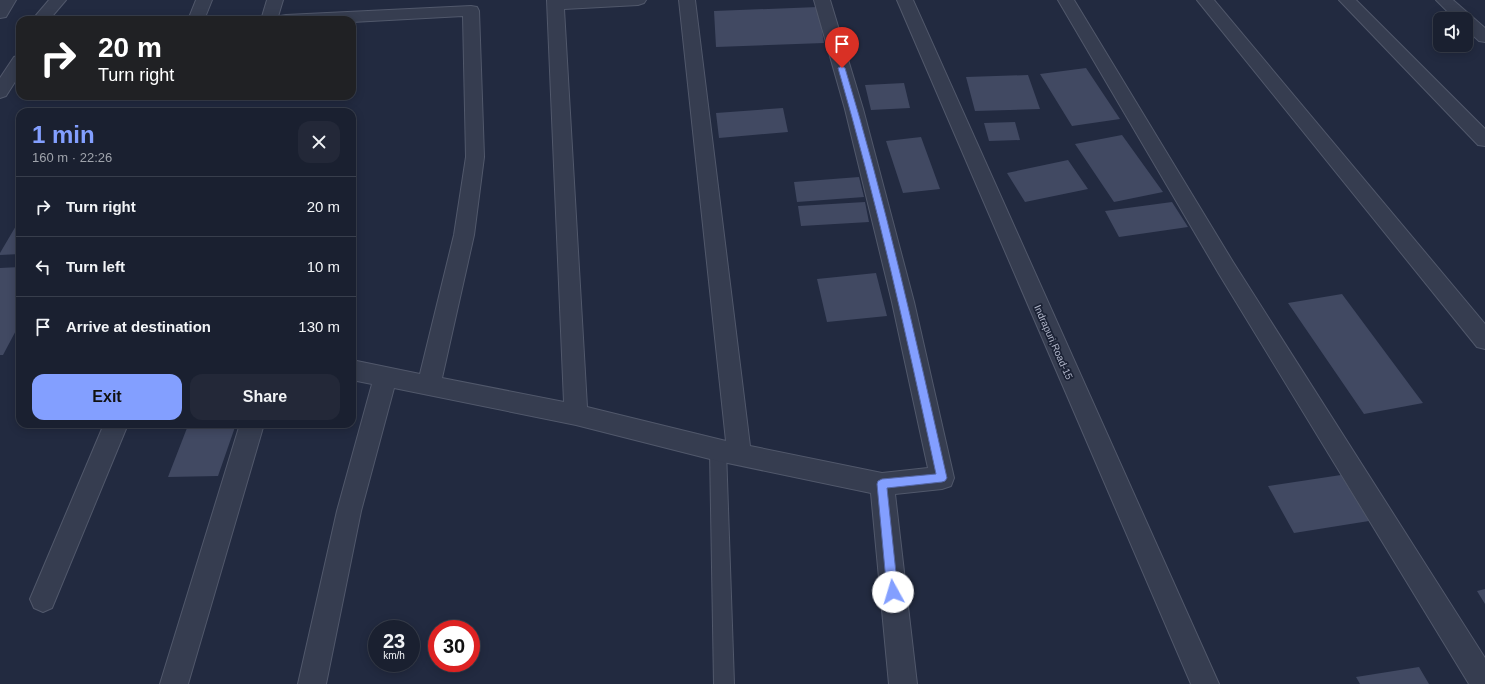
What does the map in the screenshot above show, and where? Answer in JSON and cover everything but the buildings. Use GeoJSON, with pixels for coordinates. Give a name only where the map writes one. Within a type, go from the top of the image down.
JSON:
{"type":"FeatureCollection","features":[{"type":"Feature","properties":{"kind":"street"},"geometry":{"type":"LineString","coordinates":[[0,13],[8,0]]}},
{"type":"Feature","properties":{"kind":"street"},"geometry":{"type":"LineString","coordinates":[[43,16],[58,0]]}},
{"type":"Feature","properties":{"kind":"street"},"geometry":{"type":"LineString","coordinates":[[198,16],[204,0]]}},
{"type":"Feature","properties":{"kind":"street"},"geometry":{"type":"LineString","coordinates":[[270,16],[274,0]]}},
{"type":"Feature","properties":{"kind":"street"},"geometry":{"type":"LineString","coordinates":[[576,415],[555,2],[638,0]]}},
{"type":"Feature","properties":{"kind":"street"},"geometry":{"type":"LineString","coordinates":[[687,0],[729,452]]}},
{"type":"Feature","properties":{"kind":"street"},"geometry":{"type":"LineString","coordinates":[[356,371],[429,384],[576,415],[729,452],[882,484],[942,478],[903,302],[854,109],[822,0]]}},
{"type":"Feature","properties":{"kind":"street","name":"Indrapuri,Road-15"},"geometry":{"type":"LineString","coordinates":[[905,0],[1205,684]]}},
{"type":"Feature","properties":{"kind":"street"},"geometry":{"type":"LineString","coordinates":[[1066,0],[1226,268],[1485,684]]}},
{"type":"Feature","properties":{"kind":"street"},"geometry":{"type":"LineString","coordinates":[[1205,0],[1485,340]]}},
{"type":"Feature","properties":{"kind":"street"},"geometry":{"type":"LineString","coordinates":[[1347,0],[1485,140]]}},
{"type":"Feature","properties":{"kind":"street"},"geometry":{"type":"LineString","coordinates":[[1444,0],[1458,12]]}},
{"type":"Feature","properties":{"kind":"street"},"geometry":{"type":"LineString","coordinates":[[318,16],[381,8],[471,10],[475,157],[464,235],[429,384]]}},
{"type":"Feature","properties":{"kind":"street"},"geometry":{"type":"LineString","coordinates":[[1473,26],[1485,37]]}},
{"type":"Feature","properties":{"kind":"street"},"geometry":{"type":"LineString","coordinates":[[0,92],[16,67]]}},
{"type":"Feature","properties":{"kind":"street"},"geometry":{"type":"LineString","coordinates":[[312,684],[349,512],[386,376]]}},
{"type":"Feature","properties":{"kind":"street"},"geometry":{"type":"LineString","coordinates":[[43,599],[114,428]]}},
{"type":"Feature","properties":{"kind":"street"},"geometry":{"type":"LineString","coordinates":[[174,684],[251,428]]}},
{"type":"Feature","properties":{"kind":"street"},"geometry":{"type":"LineString","coordinates":[[882,484],[903,684]]}},
{"type":"Feature","properties":{"kind":"lane"},"geometry":{"type":"LineString","coordinates":[[724,684],[729,452]]}},
{"type":"Feature","properties":{"kind":"route"},"geometry":{"type":"LineString","coordinates":[[842,68],[854,109],[903,302],[942,478],[882,484],[893,592]]}}]}
